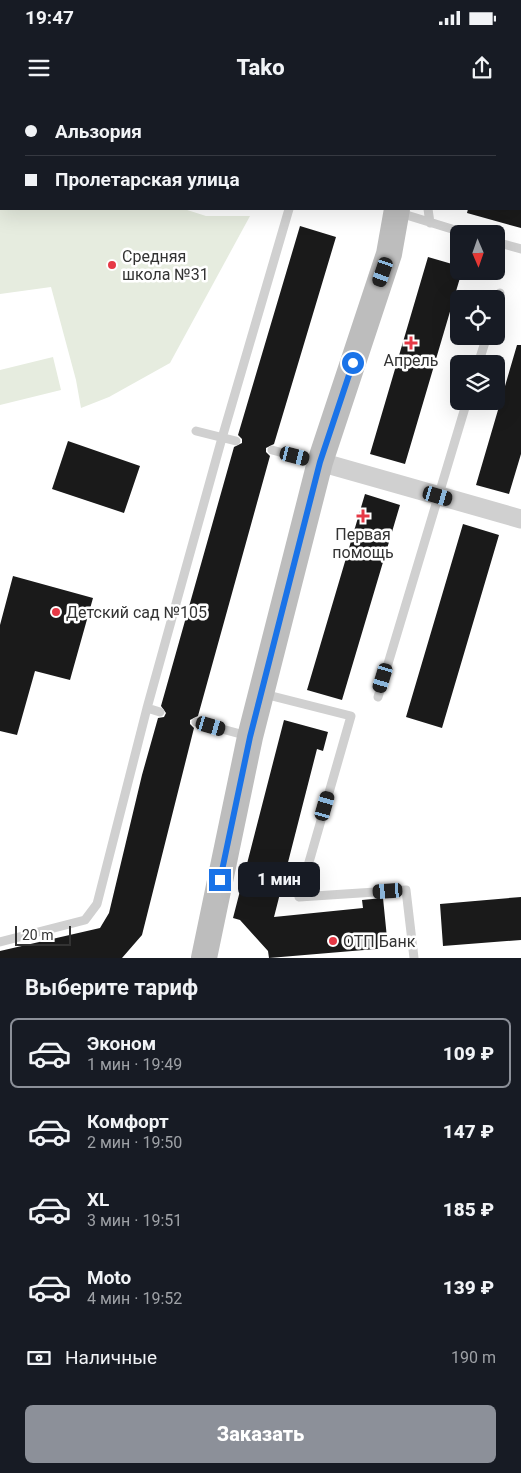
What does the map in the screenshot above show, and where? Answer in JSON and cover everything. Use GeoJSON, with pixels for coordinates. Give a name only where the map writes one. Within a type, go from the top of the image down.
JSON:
{"type":"FeatureCollection","features":[{"type":"Feature","properties":{"kind":"main road"},"geometry":{"type":"LineString","coordinates":[[204,958],[250,737],[320,462],[389,254],[397,211]]}},
{"type":"Feature","properties":{"kind":"street"},"geometry":{"type":"LineString","coordinates":[[320,462],[521,519]]}},
{"type":"Feature","properties":{"kind":"lane"},"geometry":{"type":"LineString","coordinates":[[0,942],[85,920],[97,904],[147,708],[222,438],[289,210]]}},
{"type":"Feature","properties":{"kind":"lane"},"geometry":{"type":"LineString","coordinates":[[428,210],[430,223]]}},
{"type":"Feature","properties":{"kind":"lane"},"geometry":{"type":"LineString","coordinates":[[397,211],[450,229]]}},
{"type":"Feature","properties":{"kind":"lane"},"geometry":{"type":"LineString","coordinates":[[505,245],[521,249]]}},
{"type":"Feature","properties":{"kind":"lane"},"geometry":{"type":"LineString","coordinates":[[378,696],[464,410]]}},
{"type":"Feature","properties":{"kind":"lane"},"geometry":{"type":"LineString","coordinates":[[196,431],[236,441]]}},
{"type":"Feature","properties":{"kind":"lane"},"geometry":{"type":"LineString","coordinates":[[272,450],[320,462]]}},
{"type":"Feature","properties":{"kind":"lane"},"geometry":{"type":"LineString","coordinates":[[261,694],[351,716],[298,898],[406,890],[414,958]]}},
{"type":"Feature","properties":{"kind":"lane"},"geometry":{"type":"LineString","coordinates":[[147,708],[160,712]]}},
{"type":"Feature","properties":{"kind":"lane"},"geometry":{"type":"LineString","coordinates":[[196,722],[250,737]]}},
{"type":"Feature","properties":{"kind":"shaded area","name":"Средняя школа №31"},"geometry":{"type":"Polygon","coordinates":[[[0,210],[187,210],[206,216],[250,216],[170,363],[109,397],[81,408],[76,380],[51,287],[0,294],[0,210]]]}},
{"type":"Feature","properties":{"kind":"shaded area"},"geometry":{"type":"Polygon","coordinates":[[[53,357],[61,390],[0,405],[0,370],[53,357]]]}},
{"type":"Feature","properties":{"kind":"building"},"geometry":{"type":"Polygon","coordinates":[[[468,210],[521,210],[521,228],[467,213],[468,210]]]}},
{"type":"Feature","properties":{"kind":"building"},"geometry":{"type":"Polygon","coordinates":[[[300,226],[336,237],[274,444],[266,448],[266,452],[270,456],[198,716],[190,720],[190,724],[194,728],[142,935],[122,958],[0,958],[0,951],[100,928],[109,913],[142,775],[158,718],[164,717],[166,713],[161,706],[234,447],[242,443],[242,439],[238,435],[300,226]]]}},
{"type":"Feature","properties":{"kind":"building"},"geometry":{"type":"Polygon","coordinates":[[[428,257],[450,263],[450,280],[459,280],[456,290],[450,290],[450,312],[405,464],[370,454],[428,257]]]}},
{"type":"Feature","properties":{"kind":"building"},"geometry":{"type":"Polygon","coordinates":[[[517,345],[521,345],[521,454],[509,494],[476,485],[498,410],[505,410],[505,386],[517,345]]]}},
{"type":"Feature","properties":{"kind":"building"},"geometry":{"type":"Polygon","coordinates":[[[68,441],[140,466],[124,513],[52,489],[68,441]]]}},
{"type":"Feature","properties":{"kind":"building"},"geometry":{"type":"Polygon","coordinates":[[[365,494],[400,505],[342,700],[307,690],[365,494]]]}},
{"type":"Feature","properties":{"kind":"building"},"geometry":{"type":"Polygon","coordinates":[[[463,524],[499,535],[442,728],[406,717],[463,524]]]}},
{"type":"Feature","properties":{"kind":"building"},"geometry":{"type":"Polygon","coordinates":[[[13,576],[93,598],[70,680],[35,671],[17,735],[0,731],[0,625],[13,576]]]}},
{"type":"Feature","properties":{"kind":"building"},"geometry":{"type":"Polygon","coordinates":[[[284,720],[328,732],[323,751],[317,749],[274,917],[363,908],[362,900],[383,898],[388,948],[269,958],[268,951],[240,920],[233,918],[284,720]]]}},
{"type":"Feature","properties":{"kind":"building"},"geometry":{"type":"Polygon","coordinates":[[[521,897],[521,940],[443,946],[440,904],[521,897]]]}},
{"type":"Feature","properties":{"kind":"place","name":"Средняя школа №31"},"geometry":{"type":"Point","coordinates":[112,265]}},
{"type":"Feature","properties":{"kind":"place","name":"Апрель"},"geometry":{"type":"Point","coordinates":[411,343]}},
{"type":"Feature","properties":{"kind":"place","name":"Первая помощь"},"geometry":{"type":"Point","coordinates":[363,516]}},
{"type":"Feature","properties":{"kind":"place","name":"Детский сад №105"},"geometry":{"type":"Point","coordinates":[56,612]}},
{"type":"Feature","properties":{"kind":"place","name":"ОТП Банк"},"geometry":{"type":"Point","coordinates":[333,941]}},
{"type":"Feature","properties":{"kind":"route"},"geometry":{"type":"LineString","coordinates":[[220,880],[250,737],[320,462],[353,363]]}}]}
